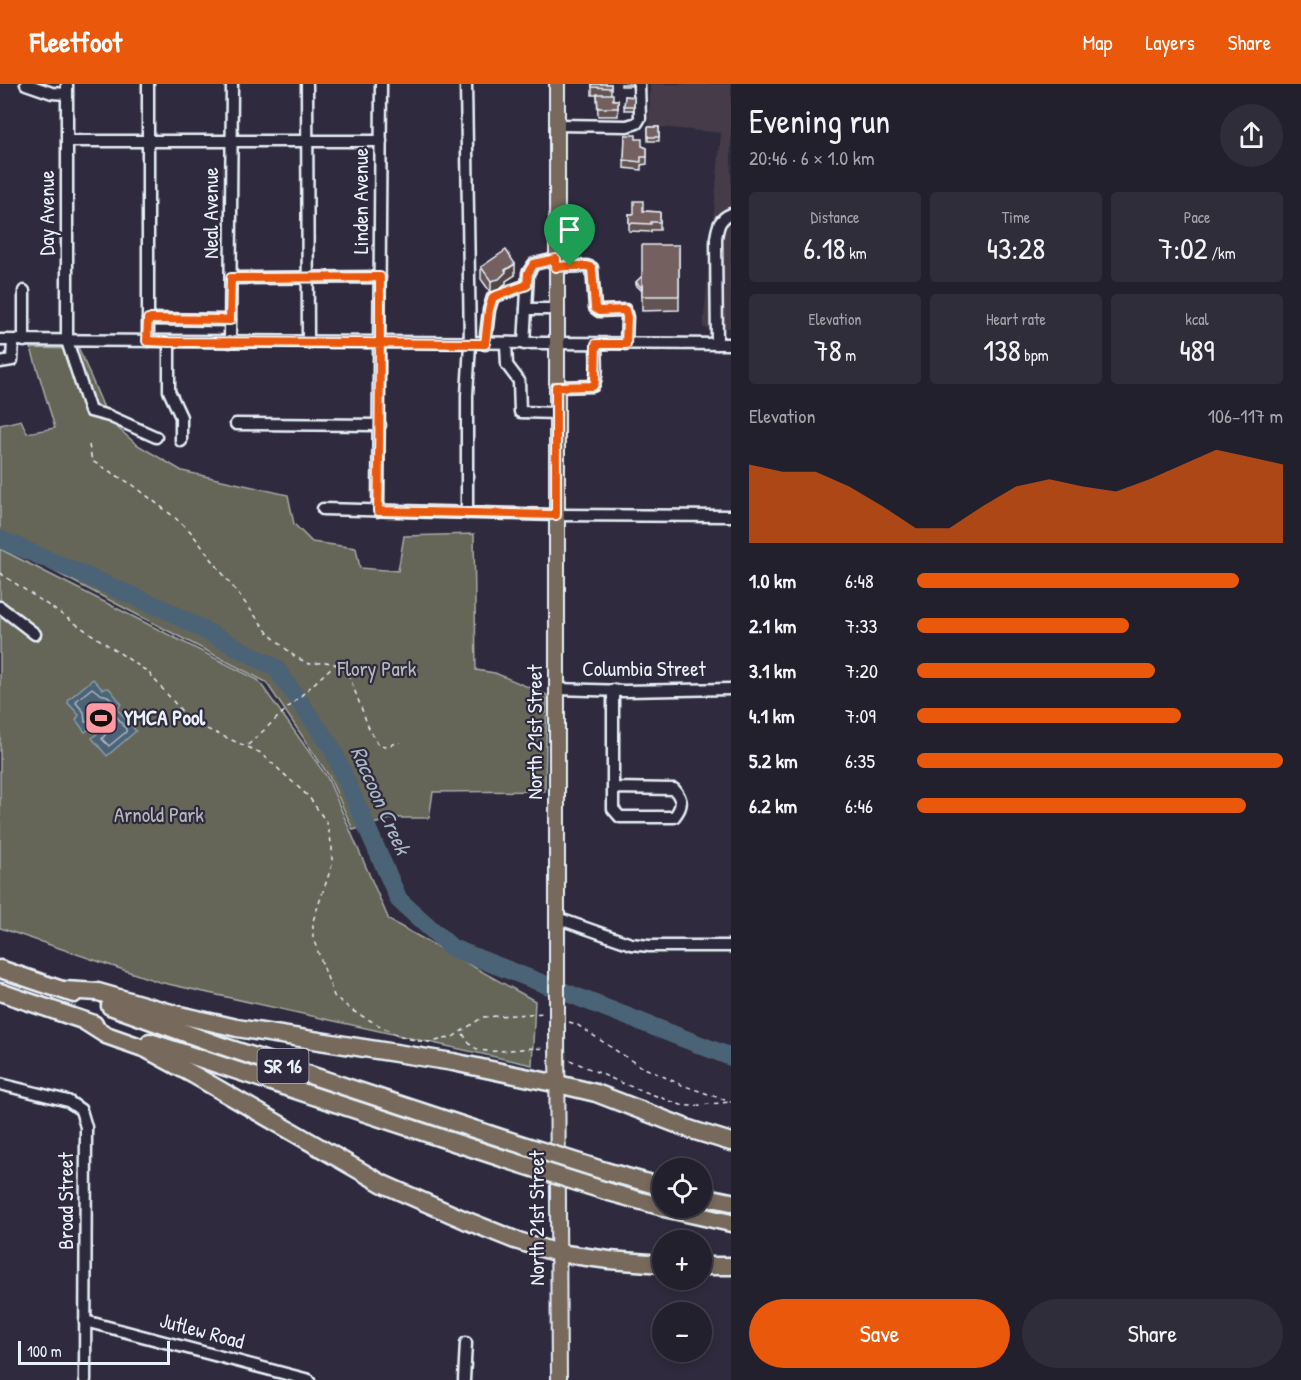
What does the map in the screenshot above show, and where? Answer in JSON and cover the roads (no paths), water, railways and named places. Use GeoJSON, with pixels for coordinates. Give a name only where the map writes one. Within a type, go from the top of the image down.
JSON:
{"type":"FeatureCollection","features":[{"type":"Feature","properties":{"kind":"highway","name":"SR 16"},"geometry":{"type":"LineString","coordinates":[[0,969],[219,1045],[504,1139],[652,1184]]}},
{"type":"Feature","properties":{"kind":"highway"},"geometry":{"type":"LineString","coordinates":[[64,990],[98,992],[175,1014],[237,1028],[453,1062],[558,1084],[596,1094],[731,1142]]}},
{"type":"Feature","properties":{"kind":"highway","name":"SR 16"},"geometry":{"type":"LineString","coordinates":[[0,992],[505,1159],[652,1204]]}},
{"type":"Feature","properties":{"kind":"highway"},"geometry":{"type":"LineString","coordinates":[[84,1020],[106,1035],[147,1049],[383,1184],[515,1240],[558,1253],[652,1263]]}},
{"type":"Feature","properties":{"kind":"highway"},"geometry":{"type":"LineString","coordinates":[[712,1198],[731,1202]]}},
{"type":"Feature","properties":{"kind":"highway","name":"SR 16"},"geometry":{"type":"LineString","coordinates":[[712,1218],[731,1222]]}},
{"type":"Feature","properties":{"kind":"highway"},"geometry":{"type":"LineString","coordinates":[[712,1266],[731,1266]]}},
{"type":"Feature","properties":{"kind":"main road","name":"North 21st Street"},"geometry":{"type":"LineString","coordinates":[[557,84],[556,918],[562,1025],[557,1052],[559,1380]]}},
{"type":"Feature","properties":{"kind":"street"},"geometry":{"type":"LineString","coordinates":[[26,84],[52,93],[67,89]]}},
{"type":"Feature","properties":{"kind":"street"},"geometry":{"type":"LineString","coordinates":[[147,341],[148,84]]}},
{"type":"Feature","properties":{"kind":"street","name":"Neal Avenue"},"geometry":{"type":"LineString","coordinates":[[230,342],[232,84]]}},
{"type":"Feature","properties":{"kind":"street"},"geometry":{"type":"LineString","coordinates":[[307,84],[308,343]]}},
{"type":"Feature","properties":{"kind":"street","name":"Linden Avenue"},"geometry":{"type":"LineString","coordinates":[[378,511],[381,84]]}},
{"type":"Feature","properties":{"kind":"street"},"geometry":{"type":"LineString","coordinates":[[466,84],[470,344],[467,395],[467,513]]}},
{"type":"Feature","properties":{"kind":"street"},"geometry":{"type":"LineString","coordinates":[[557,125],[627,126],[637,123],[640,118],[639,84]]}},
{"type":"Feature","properties":{"kind":"street","name":"Day Avenue"},"geometry":{"type":"LineString","coordinates":[[67,89],[67,341],[90,411],[109,416],[156,437]]}},
{"type":"Feature","properties":{"kind":"street"},"geometry":{"type":"LineString","coordinates":[[67,141],[381,141]]}},
{"type":"Feature","properties":{"kind":"street"},"geometry":{"type":"LineString","coordinates":[[717,345],[716,238],[718,224],[731,214]]}},
{"type":"Feature","properties":{"kind":"street"},"geometry":{"type":"LineString","coordinates":[[524,344],[528,273],[534,264],[556,263],[592,268],[595,308],[599,311],[625,310],[626,344]]}},
{"type":"Feature","properties":{"kind":"street"},"geometry":{"type":"LineString","coordinates":[[231,278],[380,277]]}},
{"type":"Feature","properties":{"kind":"street"},"geometry":{"type":"LineString","coordinates":[[485,344],[493,297],[527,285]]}},
{"type":"Feature","properties":{"kind":"street"},"geometry":{"type":"LineString","coordinates":[[0,362],[12,360],[19,341],[24,291]]}},
{"type":"Feature","properties":{"kind":"street"},"geometry":{"type":"LineString","coordinates":[[526,309],[556,309]]}},
{"type":"Feature","properties":{"kind":"street"},"geometry":{"type":"LineString","coordinates":[[148,319],[230,320]]}},
{"type":"Feature","properties":{"kind":"street"},"geometry":{"type":"LineString","coordinates":[[0,340],[731,345]]}},
{"type":"Feature","properties":{"kind":"street"},"geometry":{"type":"LineString","coordinates":[[169,342],[169,391],[181,417],[181,441]]}},
{"type":"Feature","properties":{"kind":"street"},"geometry":{"type":"LineString","coordinates":[[506,344],[507,365],[519,381],[520,412],[556,412]]}},
{"type":"Feature","properties":{"kind":"street"},"geometry":{"type":"LineString","coordinates":[[556,387],[593,386],[596,344]]}},
{"type":"Feature","properties":{"kind":"street"},"geometry":{"type":"LineString","coordinates":[[236,424],[380,425]]}},
{"type":"Feature","properties":{"kind":"street"},"geometry":{"type":"LineString","coordinates":[[323,509],[556,515],[731,516]]}},
{"type":"Feature","properties":{"kind":"street"},"geometry":{"type":"LineString","coordinates":[[0,607],[35,634]]}},
{"type":"Feature","properties":{"kind":"street","name":"Columbia Street"},"geometry":{"type":"LineString","coordinates":[[556,688],[731,689]]}},
{"type":"Feature","properties":{"kind":"street"},"geometry":{"type":"LineString","coordinates":[[613,788],[674,789],[681,797],[681,808],[674,818],[620,817],[613,809],[613,788],[614,690]]}},
{"type":"Feature","properties":{"kind":"street"},"geometry":{"type":"LineString","coordinates":[[556,918],[631,944],[731,946]]}},
{"type":"Feature","properties":{"kind":"street","name":"Broad Street"},"geometry":{"type":"LineString","coordinates":[[0,1084],[68,1101],[81,1110],[86,1127],[85,1380]]}},
{"type":"Feature","properties":{"kind":"street","name":"Jutlew Road"},"geometry":{"type":"LineString","coordinates":[[85,1321],[309,1380]]}},
{"type":"Feature","properties":{"kind":"street"},"geometry":{"type":"LineString","coordinates":[[464,1380],[466,1343]]}},
{"type":"Feature","properties":{"kind":"water","name":"YMCA Pool"},"geometry":{"type":"Polygon","coordinates":[[[93,679],[102,689],[109,688],[121,703],[118,710],[136,731],[107,756],[92,738],[101,730],[98,727],[85,732],[76,720],[79,715],[68,703],[69,699],[93,679]]]}},
{"type":"Feature","properties":{"kind":"waterway","name":"Raccoon Creek"},"geometry":{"type":"LineString","coordinates":[[0,539],[166,610],[276,668],[332,748],[399,900],[452,948],[731,1057]]}},
{"type":"Feature","properties":{"kind":"place","name":"YMCA Pool"},"geometry":{"type":"Point","coordinates":[101,718]}},
{"type":"Feature","properties":{"kind":"park label","name":"Flory Park"},"geometry":{"type":"Point","coordinates":[377,669]}},
{"type":"Feature","properties":{"kind":"park label","name":"Arnold Park"},"geometry":{"type":"Point","coordinates":[159,815]}}]}
